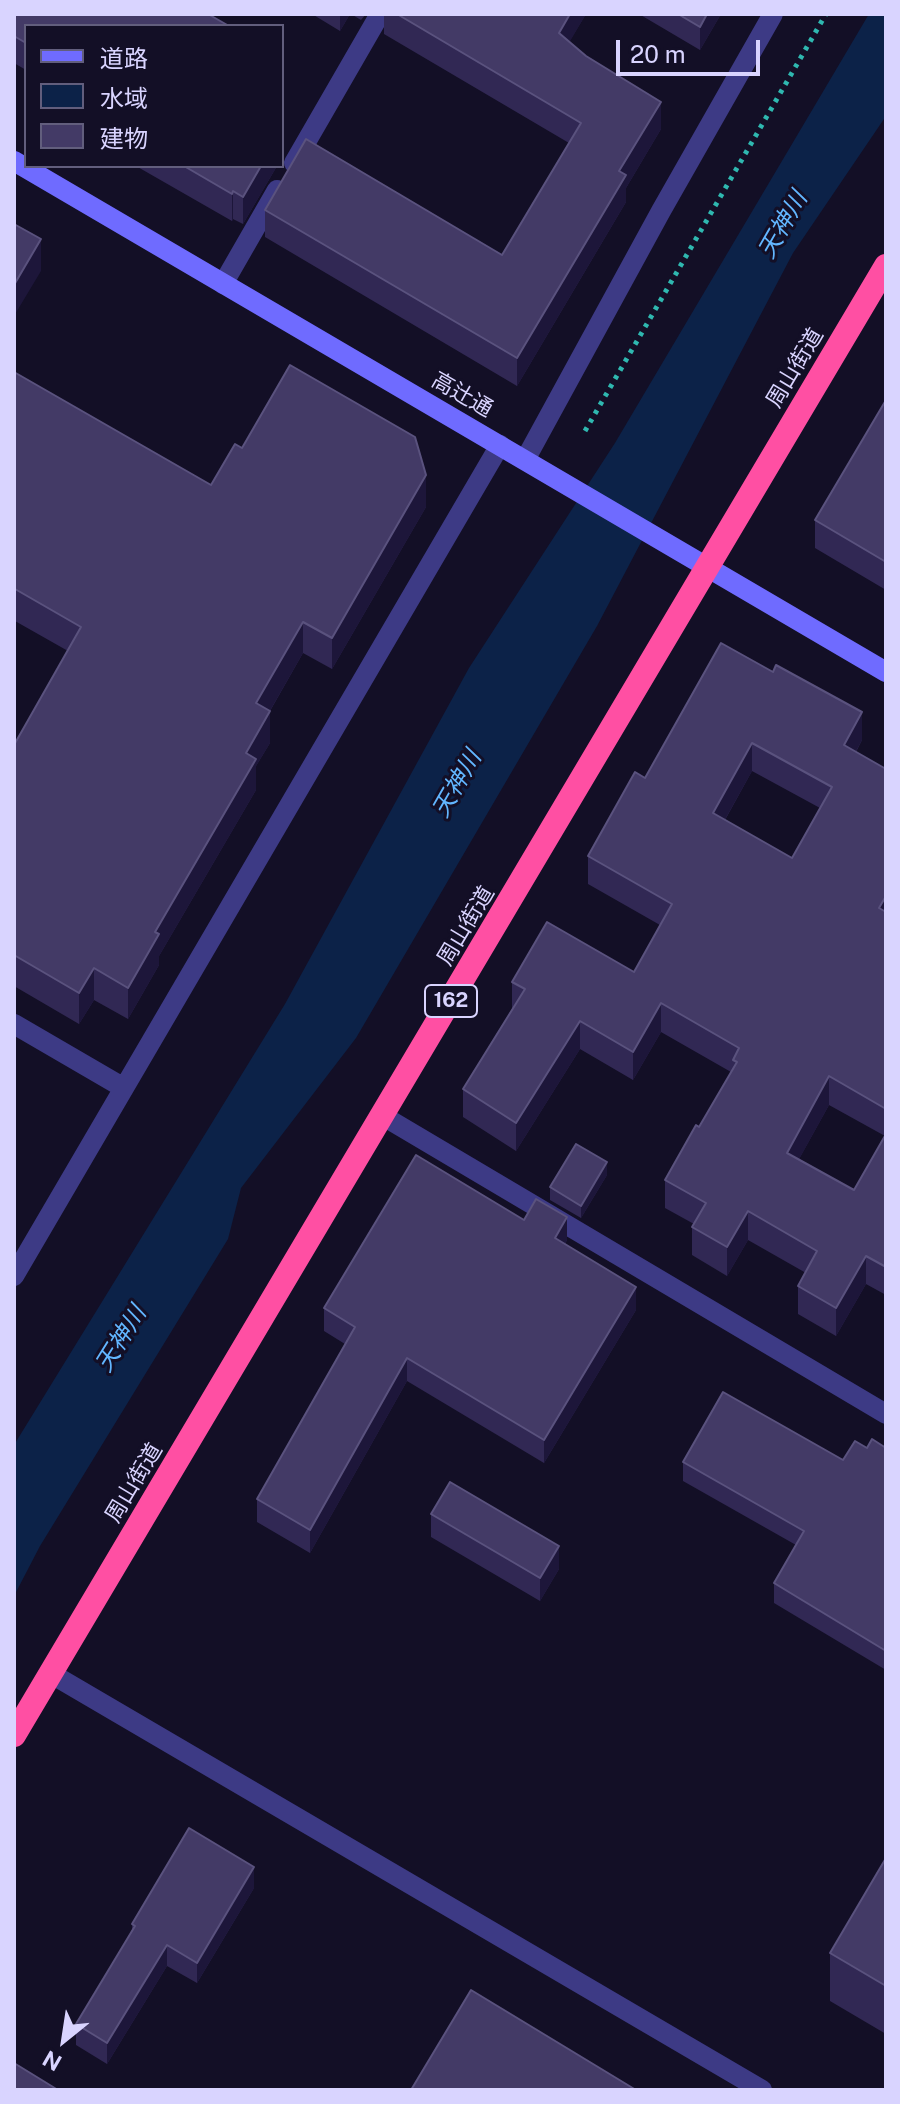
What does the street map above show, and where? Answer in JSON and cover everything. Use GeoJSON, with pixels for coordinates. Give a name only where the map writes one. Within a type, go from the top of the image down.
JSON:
{"type":"FeatureCollection","features":[{"type":"Feature","properties":{"kind":"highway","name":"周山街道"},"geometry":{"type":"LineString","coordinates":[[14,1735],[886,266]]}},
{"type":"Feature","properties":{"kind":"street"},"geometry":{"type":"LineString","coordinates":[[223,284],[380,14]]}},
{"type":"Feature","properties":{"kind":"street"},"geometry":{"type":"LineString","coordinates":[[525,460],[773,14]]}},
{"type":"Feature","properties":{"kind":"street","name":"高辻通"},"geometry":{"type":"LineString","coordinates":[[26,168],[886,672]]}},
{"type":"Feature","properties":{"kind":"street"},"geometry":{"type":"LineString","coordinates":[[14,1276],[500,445]]}},
{"type":"Feature","properties":{"kind":"street"},"geometry":{"type":"LineString","coordinates":[[14,1024],[124,1088]]}},
{"type":"Feature","properties":{"kind":"street"},"geometry":{"type":"LineString","coordinates":[[383,1116],[886,1414]]}},
{"type":"Feature","properties":{"kind":"street"},"geometry":{"type":"LineString","coordinates":[[50,1673],[762,2090]]}},
{"type":"Feature","properties":{"kind":"path"},"geometry":{"type":"LineString","coordinates":[[580,439],[826,14]]}},
{"type":"Feature","properties":{"kind":"water","name":"天神川"},"geometry":{"type":"Polygon","coordinates":[[[869,14],[886,14],[886,116],[793,253],[597,626],[356,1038],[241,1188],[228,1239],[40,1546],[14,1596],[14,1445],[285,1004],[469,668],[615,443],[869,14]]]}},
{"type":"Feature","properties":{"kind":"building"},"geometry":{"type":"Polygon","coordinates":[[[14,14],[208,14],[226,24],[24,24],[24,42],[14,36],[14,14]]]}},
{"type":"Feature","properties":{"kind":"building"},"geometry":{"type":"Polygon","coordinates":[[[397,14],[570,14],[559,33],[586,56],[661,102],[619,171],[626,175],[517,358],[265,210],[306,139],[502,255],[581,123],[397,14]]]}},
{"type":"Feature","properties":{"kind":"building"},"geometry":{"type":"Polygon","coordinates":[[[678,14],[707,14],[700,27],[678,14]]]}},
{"type":"Feature","properties":{"kind":"building"},"geometry":{"type":"Polygon","coordinates":[[[187,168],[260,168],[243,197],[233,191],[232,194],[187,168]]]}},
{"type":"Feature","properties":{"kind":"building"},"geometry":{"type":"Polygon","coordinates":[[[14,224],[41,239],[14,285],[14,224]]]}},
{"type":"Feature","properties":{"kind":"building"},"geometry":{"type":"Polygon","coordinates":[[[290,365],[415,437],[426,475],[332,638],[303,622],[256,703],[270,711],[246,753],[256,759],[155,932],[159,934],[128,988],[94,968],[79,993],[14,955],[14,745],[81,627],[14,591],[14,372],[211,485],[235,444],[242,448],[290,365]]]}},
{"type":"Feature","properties":{"kind":"building"},"geometry":{"type":"Polygon","coordinates":[[[886,400],[886,562],[815,520],[886,400]]]}},
{"type":"Feature","properties":{"kind":"building"},"geometry":{"type":"Polygon","coordinates":[[[721,643],[773,672],[776,665],[862,712],[844,745],[886,769],[886,896],[879,908],[886,912],[886,1109],[829,1076],[787,1153],[854,1190],[886,1134],[886,1267],[866,1256],[836,1308],[798,1286],[817,1251],[748,1211],[727,1247],[692,1227],[706,1203],[665,1180],[737,1062],[733,1060],[739,1048],[661,1003],[633,1052],[580,1021],[516,1123],[463,1089],[525,989],[512,982],[547,922],[634,972],[672,904],[588,856],[635,772],[645,778],[721,643]],[[752,743],[713,813],[792,858],[832,787],[752,743]]]}},
{"type":"Feature","properties":{"kind":"building"},"geometry":{"type":"Polygon","coordinates":[[[576,1144],[607,1162],[581,1206],[550,1187],[576,1144]]]}},
{"type":"Feature","properties":{"kind":"building"},"geometry":{"type":"Polygon","coordinates":[[[416,1155],[524,1220],[536,1199],[567,1217],[555,1238],[636,1287],[544,1440],[407,1358],[310,1530],[257,1499],[355,1327],[324,1308],[416,1155]]]}},
{"type":"Feature","properties":{"kind":"building"},"geometry":{"type":"Polygon","coordinates":[[[723,1392],[843,1460],[855,1441],[867,1448],[872,1439],[886,1448],[886,1651],[774,1583],[804,1531],[683,1462],[723,1392]]]}},
{"type":"Feature","properties":{"kind":"building"},"geometry":{"type":"Polygon","coordinates":[[[450,1482],[559,1546],[540,1578],[431,1514],[450,1482]]]}},
{"type":"Feature","properties":{"kind":"building"},"geometry":{"type":"Polygon","coordinates":[[[189,1828],[254,1867],[197,1963],[167,1945],[107,2043],[76,2024],[189,1828]]]}},
{"type":"Feature","properties":{"kind":"building"},"geometry":{"type":"Polygon","coordinates":[[[886,1858],[886,1986],[830,1953],[886,1858]]]}},
{"type":"Feature","properties":{"kind":"building"},"geometry":{"type":"Polygon","coordinates":[[[471,1990],[636,2090],[411,2090],[471,1990]]]}},
{"type":"Feature","properties":{"kind":"building"},"geometry":{"type":"Polygon","coordinates":[[[14,2063],[58,2090],[14,2090],[14,2063]]]}}]}
